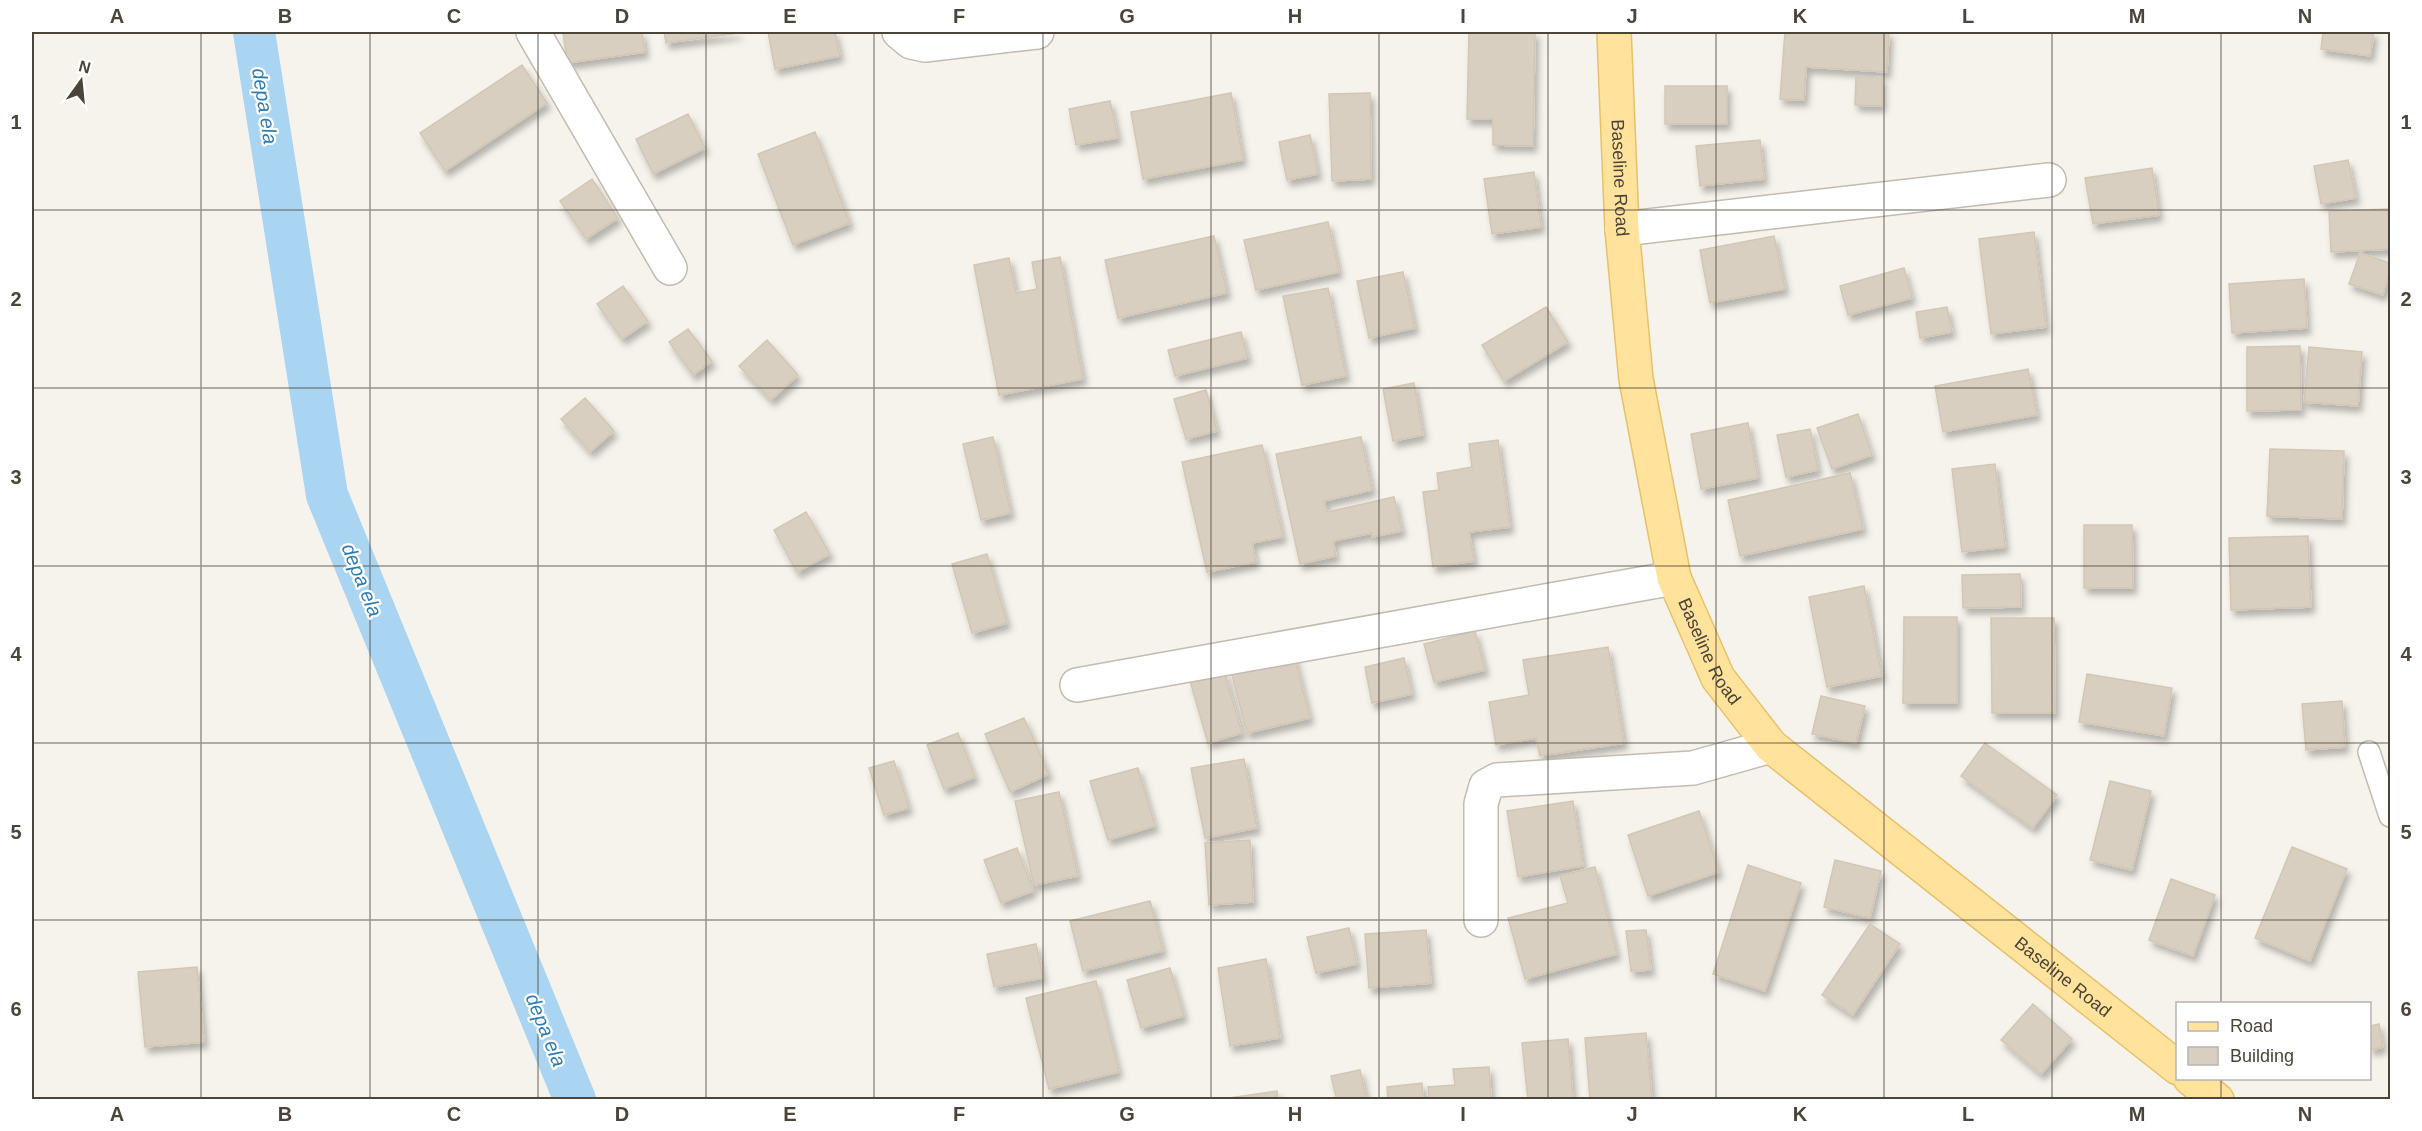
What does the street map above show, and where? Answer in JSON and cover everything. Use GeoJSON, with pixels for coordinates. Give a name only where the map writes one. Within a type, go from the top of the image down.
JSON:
{"type":"FeatureCollection","features":[{"type":"Feature","properties":{"kind":"main road","name":"Baseline Road"},"geometry":{"type":"LineString","coordinates":[[1614,32],[1622,229],[1636,379],[1674,578],[1718,678],[1772,746],[2176,1066]]}},
{"type":"Feature","properties":{"kind":"main road"},"geometry":{"type":"LineString","coordinates":[[2192,1080],[2217,1100]]}},
{"type":"Feature","properties":{"kind":"street"},"geometry":{"type":"LineString","coordinates":[[533,32],[670,268]]}},
{"type":"Feature","properties":{"kind":"street"},"geometry":{"type":"LineString","coordinates":[[899,32],[911,42],[925,45],[1037,32]]}},
{"type":"Feature","properties":{"kind":"street"},"geometry":{"type":"LineString","coordinates":[[1622,229],[2049,180]]}},
{"type":"Feature","properties":{"kind":"street"},"geometry":{"type":"LineString","coordinates":[[1077,685],[1674,578]]}},
{"type":"Feature","properties":{"kind":"street"},"geometry":{"type":"LineString","coordinates":[[1481,920],[1481,804],[1485,786],[1497,780],[1693,768],[1772,746]]}},
{"type":"Feature","properties":{"kind":"lane"},"geometry":{"type":"LineString","coordinates":[[2369,752],[2391,816]]}},
{"type":"Feature","properties":{"kind":"building"},"geometry":{"type":"Polygon","coordinates":[[[563,32],[642,32],[645,52],[567,63],[563,32]]]}},
{"type":"Feature","properties":{"kind":"building"},"geometry":{"type":"Polygon","coordinates":[[[664,32],[738,32],[738,33],[666,43],[664,32]]]}},
{"type":"Feature","properties":{"kind":"building"},"geometry":{"type":"Polygon","coordinates":[[[768,32],[835,32],[840,56],[775,69],[768,32]]]}},
{"type":"Feature","properties":{"kind":"building"},"geometry":{"type":"Polygon","coordinates":[[[1469,32],[1535,32],[1533,146],[1493,145],[1493,119],[1467,119],[1469,32]]]}},
{"type":"Feature","properties":{"kind":"building"},"geometry":{"type":"Polygon","coordinates":[[[1785,32],[1889,32],[1887,72],[1806,67],[1804,100],[1780,99],[1785,32]]]}},
{"type":"Feature","properties":{"kind":"building"},"geometry":{"type":"Polygon","coordinates":[[[2323,32],[2374,32],[2370,56],[2321,49],[2323,32]]]}},
{"type":"Feature","properties":{"kind":"building"},"geometry":{"type":"Polygon","coordinates":[[[522,65],[547,103],[445,171],[420,133],[522,65]]]}},
{"type":"Feature","properties":{"kind":"building"},"geometry":{"type":"Polygon","coordinates":[[[1856,77],[1882,77],[1882,106],[1855,105],[1856,77]]]}},
{"type":"Feature","properties":{"kind":"building"},"geometry":{"type":"Polygon","coordinates":[[[1665,86],[1727,86],[1727,124],[1665,124],[1665,86]]]}},
{"type":"Feature","properties":{"kind":"building"},"geometry":{"type":"Polygon","coordinates":[[[1231,93],[1243,160],[1143,179],[1131,112],[1231,93]]]}},
{"type":"Feature","properties":{"kind":"building"},"geometry":{"type":"Polygon","coordinates":[[[1370,93],[1371,179],[1332,181],[1329,94],[1370,93]]]}},
{"type":"Feature","properties":{"kind":"building"},"geometry":{"type":"Polygon","coordinates":[[[1110,101],[1118,138],[1076,145],[1069,109],[1110,101]]]}},
{"type":"Feature","properties":{"kind":"building"},"geometry":{"type":"Polygon","coordinates":[[[688,114],[705,148],[653,174],[636,139],[688,114]]]}},
{"type":"Feature","properties":{"kind":"building"},"geometry":{"type":"Polygon","coordinates":[[[815,132],[850,223],[793,245],[758,154],[815,132]]]}},
{"type":"Feature","properties":{"kind":"building"},"geometry":{"type":"Polygon","coordinates":[[[1310,135],[1318,174],[1287,180],[1279,142],[1310,135]]]}},
{"type":"Feature","properties":{"kind":"building"},"geometry":{"type":"Polygon","coordinates":[[[1760,140],[1764,179],[1700,186],[1696,146],[1760,140]]]}},
{"type":"Feature","properties":{"kind":"building"},"geometry":{"type":"Polygon","coordinates":[[[2348,160],[2356,198],[2321,204],[2314,166],[2348,160]]]}},
{"type":"Feature","properties":{"kind":"building"},"geometry":{"type":"Polygon","coordinates":[[[2152,168],[2159,215],[2093,224],[2085,178],[2152,168]]]}},
{"type":"Feature","properties":{"kind":"building"},"geometry":{"type":"Polygon","coordinates":[[[1534,172],[1541,227],[1492,234],[1484,179],[1534,172]]]}},
{"type":"Feature","properties":{"kind":"building"},"geometry":{"type":"Polygon","coordinates":[[[592,179],[618,218],[586,239],[560,201],[592,179]]]}},
{"type":"Feature","properties":{"kind":"building"},"geometry":{"type":"Polygon","coordinates":[[[2390,209],[2390,249],[2331,252],[2329,211],[2390,209]]]}},
{"type":"Feature","properties":{"kind":"building"},"geometry":{"type":"Polygon","coordinates":[[[1328,222],[1339,272],[1256,290],[1244,240],[1328,222]]]}},
{"type":"Feature","properties":{"kind":"building"},"geometry":{"type":"Polygon","coordinates":[[[2034,232],[2046,327],[1991,334],[1979,239],[2034,232]]]}},
{"type":"Feature","properties":{"kind":"building"},"geometry":{"type":"Polygon","coordinates":[[[1214,236],[1227,293],[1118,318],[1105,260],[1214,236]]]}},
{"type":"Feature","properties":{"kind":"building"},"geometry":{"type":"Polygon","coordinates":[[[1774,236],[1785,289],[1710,303],[1700,250],[1774,236]]]}},
{"type":"Feature","properties":{"kind":"building"},"geometry":{"type":"Polygon","coordinates":[[[2360,253],[2390,263],[2383,295],[2349,284],[2360,253]]]}},
{"type":"Feature","properties":{"kind":"building"},"geometry":{"type":"Polygon","coordinates":[[[1060,257],[1083,379],[999,395],[974,265],[1009,258],[1016,293],[1037,289],[1032,262],[1060,257]]]}},
{"type":"Feature","properties":{"kind":"building"},"geometry":{"type":"Polygon","coordinates":[[[1904,268],[1912,298],[1848,315],[1840,286],[1904,268]]]}},
{"type":"Feature","properties":{"kind":"building"},"geometry":{"type":"Polygon","coordinates":[[[1403,272],[1415,328],[1369,338],[1357,281],[1403,272]]]}},
{"type":"Feature","properties":{"kind":"building"},"geometry":{"type":"Polygon","coordinates":[[[2304,279],[2307,328],[2232,333],[2229,284],[2304,279]]]}},
{"type":"Feature","properties":{"kind":"building"},"geometry":{"type":"Polygon","coordinates":[[[623,286],[648,321],[622,339],[597,304],[623,286]]]}},
{"type":"Feature","properties":{"kind":"building"},"geometry":{"type":"Polygon","coordinates":[[[1328,288],[1346,376],[1302,385],[1283,296],[1328,288]]]}},
{"type":"Feature","properties":{"kind":"building"},"geometry":{"type":"Polygon","coordinates":[[[1546,307],[1568,342],[1504,381],[1482,345],[1546,307]]]}},
{"type":"Feature","properties":{"kind":"building"},"geometry":{"type":"Polygon","coordinates":[[[1947,307],[1952,332],[1920,338],[1916,312],[1947,307]]]}},
{"type":"Feature","properties":{"kind":"building"},"geometry":{"type":"Polygon","coordinates":[[[688,329],[712,361],[693,375],[669,342],[688,329]]]}},
{"type":"Feature","properties":{"kind":"building"},"geometry":{"type":"Polygon","coordinates":[[[1241,332],[1248,358],[1175,376],[1168,350],[1241,332]]]}},
{"type":"Feature","properties":{"kind":"building"},"geometry":{"type":"Polygon","coordinates":[[[767,340],[798,375],[771,400],[739,366],[767,340]]]}},
{"type":"Feature","properties":{"kind":"building"},"geometry":{"type":"Polygon","coordinates":[[[2300,346],[2301,410],[2247,411],[2247,347],[2300,346]]]}},
{"type":"Feature","properties":{"kind":"building"},"geometry":{"type":"Polygon","coordinates":[[[2309,347],[2362,352],[2358,406],[2304,402],[2309,347]]]}},
{"type":"Feature","properties":{"kind":"building"},"geometry":{"type":"Polygon","coordinates":[[[2028,369],[2037,415],[1943,432],[1935,386],[2028,369]]]}},
{"type":"Feature","properties":{"kind":"building"},"geometry":{"type":"Polygon","coordinates":[[[1414,383],[1423,435],[1393,441],[1383,389],[1414,383]]]}},
{"type":"Feature","properties":{"kind":"building"},"geometry":{"type":"Polygon","coordinates":[[[1206,390],[1217,431],[1186,439],[1174,399],[1206,390]]]}},
{"type":"Feature","properties":{"kind":"building"},"geometry":{"type":"Polygon","coordinates":[[[585,398],[614,431],[590,452],[561,419],[585,398]]]}},
{"type":"Feature","properties":{"kind":"building"},"geometry":{"type":"Polygon","coordinates":[[[1858,414],[1872,455],[1832,469],[1817,428],[1858,414]]]}},
{"type":"Feature","properties":{"kind":"building"},"geometry":{"type":"Polygon","coordinates":[[[1748,423],[1758,478],[1701,489],[1691,434],[1748,423]]]}},
{"type":"Feature","properties":{"kind":"building"},"geometry":{"type":"Polygon","coordinates":[[[1810,429],[1818,470],[1786,477],[1777,435],[1810,429]]]}},
{"type":"Feature","properties":{"kind":"building"},"geometry":{"type":"Polygon","coordinates":[[[993,437],[1011,513],[981,520],[963,444],[993,437]]]}},
{"type":"Feature","properties":{"kind":"building"},"geometry":{"type":"Polygon","coordinates":[[[1361,437],[1372,490],[1324,501],[1327,512],[1394,497],[1402,531],[1372,537],[1372,533],[1333,541],[1336,556],[1300,564],[1276,454],[1361,437]]]}},
{"type":"Feature","properties":{"kind":"building"},"geometry":{"type":"Polygon","coordinates":[[[1498,440],[1510,527],[1469,532],[1474,561],[1433,567],[1423,492],[1439,490],[1437,473],[1472,467],[1469,444],[1498,440]]]}},
{"type":"Feature","properties":{"kind":"building"},"geometry":{"type":"Polygon","coordinates":[[[1262,445],[1283,537],[1252,543],[1256,562],[1207,572],[1182,462],[1262,445]]]}},
{"type":"Feature","properties":{"kind":"building"},"geometry":{"type":"Polygon","coordinates":[[[2270,449],[2344,451],[2342,519],[2267,516],[2270,449]]]}},
{"type":"Feature","properties":{"kind":"building"},"geometry":{"type":"Polygon","coordinates":[[[1995,464],[2005,547],[1962,552],[1952,469],[1995,464]]]}},
{"type":"Feature","properties":{"kind":"building"},"geometry":{"type":"Polygon","coordinates":[[[1850,473],[1863,529],[1740,556],[1728,500],[1850,473]]]}},
{"type":"Feature","properties":{"kind":"building"},"geometry":{"type":"Polygon","coordinates":[[[806,512],[830,554],[797,572],[774,530],[806,512]]]}},
{"type":"Feature","properties":{"kind":"building"},"geometry":{"type":"Polygon","coordinates":[[[2084,525],[2132,525],[2133,588],[2084,588],[2084,525]]]}},
{"type":"Feature","properties":{"kind":"building"},"geometry":{"type":"Polygon","coordinates":[[[2308,536],[2311,607],[2231,610],[2229,538],[2308,536]]]}},
{"type":"Feature","properties":{"kind":"building"},"geometry":{"type":"Polygon","coordinates":[[[987,554],[1007,623],[972,633],[952,564],[987,554]]]}},
{"type":"Feature","properties":{"kind":"building"},"geometry":{"type":"Polygon","coordinates":[[[2020,574],[2021,607],[1963,608],[1962,575],[2020,574]]]}},
{"type":"Feature","properties":{"kind":"building"},"geometry":{"type":"Polygon","coordinates":[[[1864,586],[1882,676],[1827,687],[1809,597],[1864,586]]]}},
{"type":"Feature","properties":{"kind":"building"},"geometry":{"type":"Polygon","coordinates":[[[1904,617],[1957,617],[1957,703],[1903,703],[1904,617]]]}},
{"type":"Feature","properties":{"kind":"building"},"geometry":{"type":"Polygon","coordinates":[[[1991,618],[2054,618],[2055,713],[1992,713],[1991,618]]]}},
{"type":"Feature","properties":{"kind":"building"},"geometry":{"type":"Polygon","coordinates":[[[1475,631],[1485,670],[1434,682],[1424,644],[1475,631]]]}},
{"type":"Feature","properties":{"kind":"building"},"geometry":{"type":"Polygon","coordinates":[[[1608,647],[1624,743],[1540,756],[1536,738],[1496,745],[1489,702],[1529,695],[1523,660],[1608,647]]]}},
{"type":"Feature","properties":{"kind":"building"},"geometry":{"type":"Polygon","coordinates":[[[1294,655],[1310,718],[1247,733],[1231,671],[1294,655]]]}},
{"type":"Feature","properties":{"kind":"building"},"geometry":{"type":"Polygon","coordinates":[[[1404,658],[1412,694],[1372,703],[1365,667],[1404,658]]]}},
{"type":"Feature","properties":{"kind":"building"},"geometry":{"type":"Polygon","coordinates":[[[1224,671],[1242,733],[1208,743],[1190,681],[1224,671]]]}},
{"type":"Feature","properties":{"kind":"building"},"geometry":{"type":"Polygon","coordinates":[[[2087,674],[2172,688],[2164,736],[2079,722],[2087,674]]]}},
{"type":"Feature","properties":{"kind":"building"},"geometry":{"type":"Polygon","coordinates":[[[1821,696],[1865,706],[1856,743],[1812,734],[1821,696]]]}},
{"type":"Feature","properties":{"kind":"building"},"geometry":{"type":"Polygon","coordinates":[[[2342,701],[2345,747],[2306,750],[2302,704],[2342,701]]]}},
{"type":"Feature","properties":{"kind":"building"},"geometry":{"type":"Polygon","coordinates":[[[1024,718],[1049,774],[1010,792],[985,734],[1024,718]]]}},
{"type":"Feature","properties":{"kind":"building"},"geometry":{"type":"Polygon","coordinates":[[[958,733],[975,777],[944,789],[927,745],[958,733]]]}},
{"type":"Feature","properties":{"kind":"building"},"geometry":{"type":"Polygon","coordinates":[[[1985,743],[2057,795],[2033,828],[1961,776],[1985,743]]]}},
{"type":"Feature","properties":{"kind":"building"},"geometry":{"type":"Polygon","coordinates":[[[1244,759],[1257,828],[1205,838],[1191,768],[1244,759]]]}},
{"type":"Feature","properties":{"kind":"building"},"geometry":{"type":"Polygon","coordinates":[[[894,761],[909,808],[884,815],[869,768],[894,761]]]}},
{"type":"Feature","properties":{"kind":"building"},"geometry":{"type":"Polygon","coordinates":[[[1138,768],[1155,826],[1108,840],[1090,781],[1138,768]]]}},
{"type":"Feature","properties":{"kind":"building"},"geometry":{"type":"Polygon","coordinates":[[[2110,781],[2151,791],[2132,870],[2090,860],[2110,781]]]}},
{"type":"Feature","properties":{"kind":"building"},"geometry":{"type":"Polygon","coordinates":[[[1059,792],[1078,876],[1034,885],[1015,801],[1059,792]]]}},
{"type":"Feature","properties":{"kind":"building"},"geometry":{"type":"Polygon","coordinates":[[[1573,801],[1583,866],[1518,877],[1507,811],[1573,801]]]}},
{"type":"Feature","properties":{"kind":"building"},"geometry":{"type":"Polygon","coordinates":[[[1699,811],[1719,872],[1648,896],[1628,835],[1699,811]]]}},
{"type":"Feature","properties":{"kind":"building"},"geometry":{"type":"Polygon","coordinates":[[[1250,840],[1253,902],[1209,905],[1205,843],[1250,840]]]}},
{"type":"Feature","properties":{"kind":"building"},"geometry":{"type":"Polygon","coordinates":[[[2292,847],[2347,869],[2310,961],[2255,938],[2292,847]]]}},
{"type":"Feature","properties":{"kind":"building"},"geometry":{"type":"Polygon","coordinates":[[[1017,848],[1033,891],[1001,903],[984,860],[1017,848]]]}},
{"type":"Feature","properties":{"kind":"building"},"geometry":{"type":"Polygon","coordinates":[[[1835,860],[1881,871],[1870,918],[1824,907],[1835,860]]]}},
{"type":"Feature","properties":{"kind":"building"},"geometry":{"type":"Polygon","coordinates":[[[1748,865],[1801,883],[1765,991],[1713,974],[1748,865]]]}},
{"type":"Feature","properties":{"kind":"building"},"geometry":{"type":"Polygon","coordinates":[[[1595,867],[1617,954],[1525,979],[1508,918],[1568,903],[1560,876],[1595,867]]]}},
{"type":"Feature","properties":{"kind":"building"},"geometry":{"type":"Polygon","coordinates":[[[2171,879],[2215,895],[2193,956],[2149,940],[2171,879]]]}},
{"type":"Feature","properties":{"kind":"building"},"geometry":{"type":"Polygon","coordinates":[[[1150,901],[1163,951],[1083,971],[1070,921],[1150,901]]]}},
{"type":"Feature","properties":{"kind":"building"},"geometry":{"type":"Polygon","coordinates":[[[1870,924],[1900,944],[1853,1015],[1822,995],[1870,924]]]}},
{"type":"Feature","properties":{"kind":"building"},"geometry":{"type":"Polygon","coordinates":[[[1349,928],[1357,964],[1316,973],[1307,937],[1349,928]]]}},
{"type":"Feature","properties":{"kind":"building"},"geometry":{"type":"Polygon","coordinates":[[[1426,930],[1431,983],[1369,988],[1365,934],[1426,930]]]}},
{"type":"Feature","properties":{"kind":"building"},"geometry":{"type":"Polygon","coordinates":[[[1646,930],[1651,970],[1631,971],[1626,931],[1646,930]]]}},
{"type":"Feature","properties":{"kind":"building"},"geometry":{"type":"Polygon","coordinates":[[[1036,944],[1043,978],[994,987],[987,954],[1036,944]]]}},
{"type":"Feature","properties":{"kind":"building"},"geometry":{"type":"Polygon","coordinates":[[[1266,959],[1280,1038],[1230,1046],[1218,968],[1266,959]]]}},
{"type":"Feature","properties":{"kind":"building"},"geometry":{"type":"Polygon","coordinates":[[[197,967],[204,1042],[145,1047],[138,972],[197,967]]]}},
{"type":"Feature","properties":{"kind":"building"},"geometry":{"type":"Polygon","coordinates":[[[1170,968],[1184,1016],[1141,1028],[1127,980],[1170,968]]]}},
{"type":"Feature","properties":{"kind":"building"},"geometry":{"type":"Polygon","coordinates":[[[1096,981],[1119,1072],[1049,1089],[1026,998],[1096,981]]]}},
{"type":"Feature","properties":{"kind":"building"},"geometry":{"type":"Polygon","coordinates":[[[2033,1004],[2072,1039],[2041,1074],[2001,1040],[2033,1004]]]}},
{"type":"Feature","properties":{"kind":"building"},"geometry":{"type":"Polygon","coordinates":[[[2379,1024],[2383,1047],[2371,1050],[2371,1026],[2379,1024]]]}},
{"type":"Feature","properties":{"kind":"building"},"geometry":{"type":"Polygon","coordinates":[[[1646,1033],[1652,1100],[1590,1100],[1585,1038],[1646,1033]]]}},
{"type":"Feature","properties":{"kind":"building"},"geometry":{"type":"Polygon","coordinates":[[[1568,1039],[1573,1100],[1528,1100],[1522,1043],[1568,1039]]]}},
{"type":"Feature","properties":{"kind":"building"},"geometry":{"type":"Polygon","coordinates":[[[1489,1067],[1491,1100],[1429,1100],[1428,1087],[1455,1085],[1453,1069],[1489,1067]]]}},
{"type":"Feature","properties":{"kind":"building"},"geometry":{"type":"Polygon","coordinates":[[[1360,1070],[1366,1097],[1337,1100],[1331,1076],[1360,1070]]]}},
{"type":"Feature","properties":{"kind":"building"},"geometry":{"type":"Polygon","coordinates":[[[1422,1083],[1423,1100],[1388,1100],[1387,1087],[1422,1083]]]}},
{"type":"Feature","properties":{"kind":"building"},"geometry":{"type":"Polygon","coordinates":[[[1277,1091],[1278,1100],[1215,1100],[1277,1091]]]}},
{"type":"Feature","properties":{"kind":"waterway","name":"depa ela"},"geometry":{"type":"LineString","coordinates":[[254,32],[327,495],[575,1100]]}}]}
